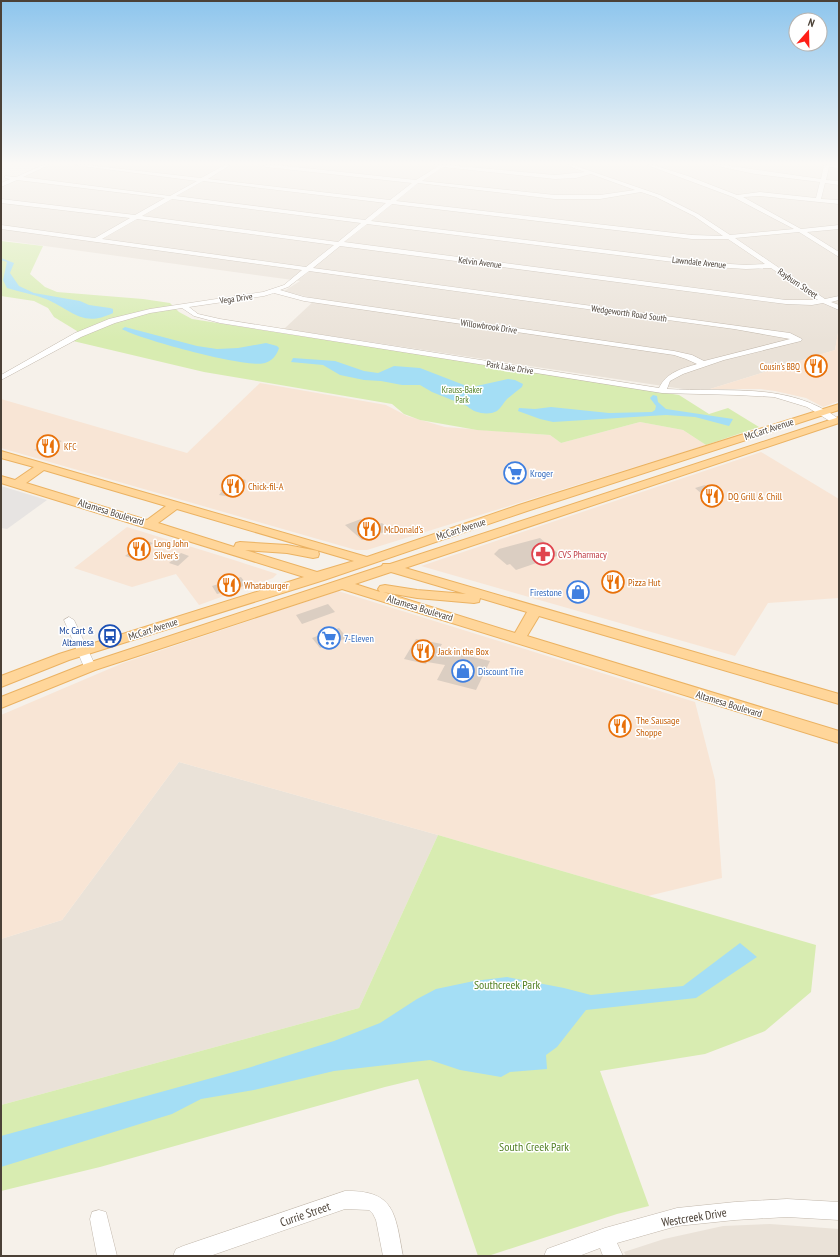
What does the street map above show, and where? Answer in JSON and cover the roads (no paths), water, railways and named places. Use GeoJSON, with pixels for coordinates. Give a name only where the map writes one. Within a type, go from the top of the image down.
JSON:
{"type":"FeatureCollection","features":[{"type":"Feature","properties":{"kind":"main road","name":"McCart Avenue"},"geometry":{"type":"LineString","coordinates":[[1,682],[42,665],[83,651],[362,563],[523,508],[839,407]]}},
{"type":"Feature","properties":{"kind":"main road","name":"McCart Avenue"},"geometry":{"type":"LineString","coordinates":[[1,703],[90,667],[837,420]]}},
{"type":"Feature","properties":{"kind":"main road"},"geometry":{"type":"LineString","coordinates":[[1,454],[175,505],[362,563]]}},
{"type":"Feature","properties":{"kind":"main road"},"geometry":{"type":"LineString","coordinates":[[17,484],[43,466]]}},
{"type":"Feature","properties":{"kind":"main road"},"geometry":{"type":"LineString","coordinates":[[653,467],[664,478]]}},
{"type":"Feature","properties":{"kind":"main road","name":"Altamesa Boulevard"},"geometry":{"type":"LineString","coordinates":[[1,479],[318,576],[346,583],[518,639],[839,737]]}},
{"type":"Feature","properties":{"kind":"main road"},"geometry":{"type":"LineString","coordinates":[[149,524],[175,505]]}},
{"type":"Feature","properties":{"kind":"main road"},"geometry":{"type":"LineString","coordinates":[[523,508],[536,520]]}},
{"type":"Feature","properties":{"kind":"main road"},"geometry":{"type":"LineString","coordinates":[[214,544],[298,551],[390,568],[839,699]]}},
{"type":"Feature","properties":{"kind":"main road"},"geometry":{"type":"LineString","coordinates":[[280,564],[289,575],[281,588]]}},
{"type":"Feature","properties":{"kind":"main road"},"geometry":{"type":"LineString","coordinates":[[346,583],[396,592],[508,602]]}},
{"type":"Feature","properties":{"kind":"main road"},"geometry":{"type":"LineString","coordinates":[[518,639],[535,610]]}},
{"type":"Feature","properties":{"kind":"street"},"geometry":{"type":"LineString","coordinates":[[97,239],[123,224]]}},
{"type":"Feature","properties":{"kind":"street","name":"Kelvin Avenue"},"geometry":{"type":"LineString","coordinates":[[186,224],[786,302],[803,303],[839,298]]}},
{"type":"Feature","properties":{"kind":"street","name":"Vega Drive"},"geometry":{"type":"LineString","coordinates":[[1,378],[78,335],[94,328],[137,314],[248,296],[275,290],[292,282],[364,224]]}},
{"type":"Feature","properties":{"kind":"street","name":"Lawndale Avenue"},"geometry":{"type":"LineString","coordinates":[[388,224],[714,264],[746,267],[772,266]]}},
{"type":"Feature","properties":{"kind":"street"},"geometry":{"type":"LineString","coordinates":[[605,224],[692,237],[714,238],[731,238],[839,228]]}},
{"type":"Feature","properties":{"kind":"street","name":"Rayburn Street"},"geometry":{"type":"LineString","coordinates":[[709,224],[824,301],[839,308]]}},
{"type":"Feature","properties":{"kind":"street"},"geometry":{"type":"LineString","coordinates":[[787,224],[839,255]]}},
{"type":"Feature","properties":{"kind":"street"},"geometry":{"type":"LineString","coordinates":[[1,227],[310,268]]}},
{"type":"Feature","properties":{"kind":"street","name":"Wedgeworth Road South"},"geometry":{"type":"LineString","coordinates":[[310,268],[772,332],[796,337],[798,339],[703,364],[670,377],[664,384],[662,391]]}},
{"type":"Feature","properties":{"kind":"street","name":"Willowbrook Drive"},"geometry":{"type":"LineString","coordinates":[[275,290],[304,299],[674,353],[689,357],[703,364]]}},
{"type":"Feature","properties":{"kind":"street","name":"Park Lake Drive"},"geometry":{"type":"LineString","coordinates":[[183,306],[196,315],[226,322],[662,391],[686,393],[767,393],[791,398],[811,405],[837,420]]}},
{"type":"Feature","properties":{"kind":"street"},"geometry":{"type":"LineString","coordinates":[[69,620],[90,667]]}},
{"type":"Feature","properties":{"kind":"street","name":"Currie Street"},"geometry":{"type":"LineString","coordinates":[[183,1256],[345,1200],[367,1200],[377,1204],[382,1211],[393,1256]]}},
{"type":"Feature","properties":{"kind":"street","name":"Westcreek Drive"},"geometry":{"type":"LineString","coordinates":[[554,1256],[605,1237],[684,1217],[735,1211],[787,1208],[839,1211]]}},
{"type":"Feature","properties":{"kind":"street"},"geometry":{"type":"LineString","coordinates":[[99,1219],[107,1256]]}},
{"type":"Feature","properties":{"kind":"street"},"geometry":{"type":"LineString","coordinates":[[605,1237],[613,1256]]}},
{"type":"Feature","properties":{"kind":"water"},"geometry":{"type":"Polygon","coordinates":[[[1,258],[14,263],[10,273],[19,286],[34,293],[110,308],[113,309],[113,313],[93,319],[85,318],[78,316],[46,299],[7,288],[3,280],[7,262],[1,260],[1,258]]]}},
{"type":"Feature","properties":{"kind":"water"},"geometry":{"type":"Polygon","coordinates":[[[125,327],[197,346],[217,349],[238,348],[266,343],[279,348],[274,357],[265,363],[255,364],[238,362],[170,346],[132,334],[122,329],[125,327]]]}},
{"type":"Feature","properties":{"kind":"water"},"geometry":{"type":"Polygon","coordinates":[[[293,358],[335,361],[364,371],[378,373],[394,366],[420,368],[472,387],[508,379],[515,380],[523,384],[522,387],[507,399],[497,411],[493,413],[481,413],[432,392],[420,385],[402,385],[340,375],[323,365],[291,362],[293,358]]]}},
{"type":"Feature","properties":{"kind":"water"},"geometry":{"type":"Polygon","coordinates":[[[653,395],[657,396],[658,402],[666,409],[733,419],[729,426],[695,417],[666,415],[553,422],[518,411],[519,408],[535,409],[551,407],[609,413],[652,412],[655,410],[656,406],[650,398],[653,395]]]}},
{"type":"Feature","properties":{"kind":"water"},"geometry":{"type":"Polygon","coordinates":[[[740,943],[757,957],[696,998],[586,1010],[557,1047],[546,1055],[547,1069],[510,1072],[501,1077],[460,1070],[430,1060],[334,1071],[254,1090],[201,1099],[172,1114],[1,1167],[1,1136],[248,1068],[334,1041],[380,1023],[417,999],[436,989],[474,981],[507,977],[591,995],[683,986],[740,943]]]}},
{"type":"Feature","properties":{"kind":"place","name":"Cousin's BBQ"},"geometry":{"type":"Point","coordinates":[816,366]}},
{"type":"Feature","properties":{"kind":"place","name":"KFC"},"geometry":{"type":"Point","coordinates":[48,446]}},
{"type":"Feature","properties":{"kind":"place","name":"Kroger"},"geometry":{"type":"Point","coordinates":[515,473]}},
{"type":"Feature","properties":{"kind":"place","name":"Chick-fil-A"},"geometry":{"type":"Point","coordinates":[233,486]}},
{"type":"Feature","properties":{"kind":"place","name":"DQ Grill & Chill"},"geometry":{"type":"Point","coordinates":[712,496]}},
{"type":"Feature","properties":{"kind":"place","name":"McDonald's"},"geometry":{"type":"Point","coordinates":[369,529]}},
{"type":"Feature","properties":{"kind":"place","name":"Long John Silver's"},"geometry":{"type":"Point","coordinates":[139,549]}},
{"type":"Feature","properties":{"kind":"place","name":"CVS Pharmacy"},"geometry":{"type":"Point","coordinates":[543,554]}},
{"type":"Feature","properties":{"kind":"place","name":"Pizza Hut"},"geometry":{"type":"Point","coordinates":[613,582]}},
{"type":"Feature","properties":{"kind":"place","name":"Whataburger"},"geometry":{"type":"Point","coordinates":[229,585]}},
{"type":"Feature","properties":{"kind":"place","name":"Firestone"},"geometry":{"type":"Point","coordinates":[578,592]}},
{"type":"Feature","properties":{"kind":"place","name":"Mc Cart & Altamesa"},"geometry":{"type":"Point","coordinates":[110,636]}},
{"type":"Feature","properties":{"kind":"place","name":"7-Eleven"},"geometry":{"type":"Point","coordinates":[329,638]}},
{"type":"Feature","properties":{"kind":"place","name":"Jack in the Box"},"geometry":{"type":"Point","coordinates":[423,651]}},
{"type":"Feature","properties":{"kind":"place","name":"Discount Tire"},"geometry":{"type":"Point","coordinates":[463,671]}},
{"type":"Feature","properties":{"kind":"place","name":"The Sausage Shoppe"},"geometry":{"type":"Point","coordinates":[620,726]}},
{"type":"Feature","properties":{"kind":"park label","name":"Krauss-Baker Park"},"geometry":{"type":"Point","coordinates":[462,394]}},
{"type":"Feature","properties":{"kind":"park label","name":"Southcreek Park"},"geometry":{"type":"Point","coordinates":[507,984]}},
{"type":"Feature","properties":{"kind":"park label","name":"South Creek Park"},"geometry":{"type":"Point","coordinates":[534,1146]}}]}
